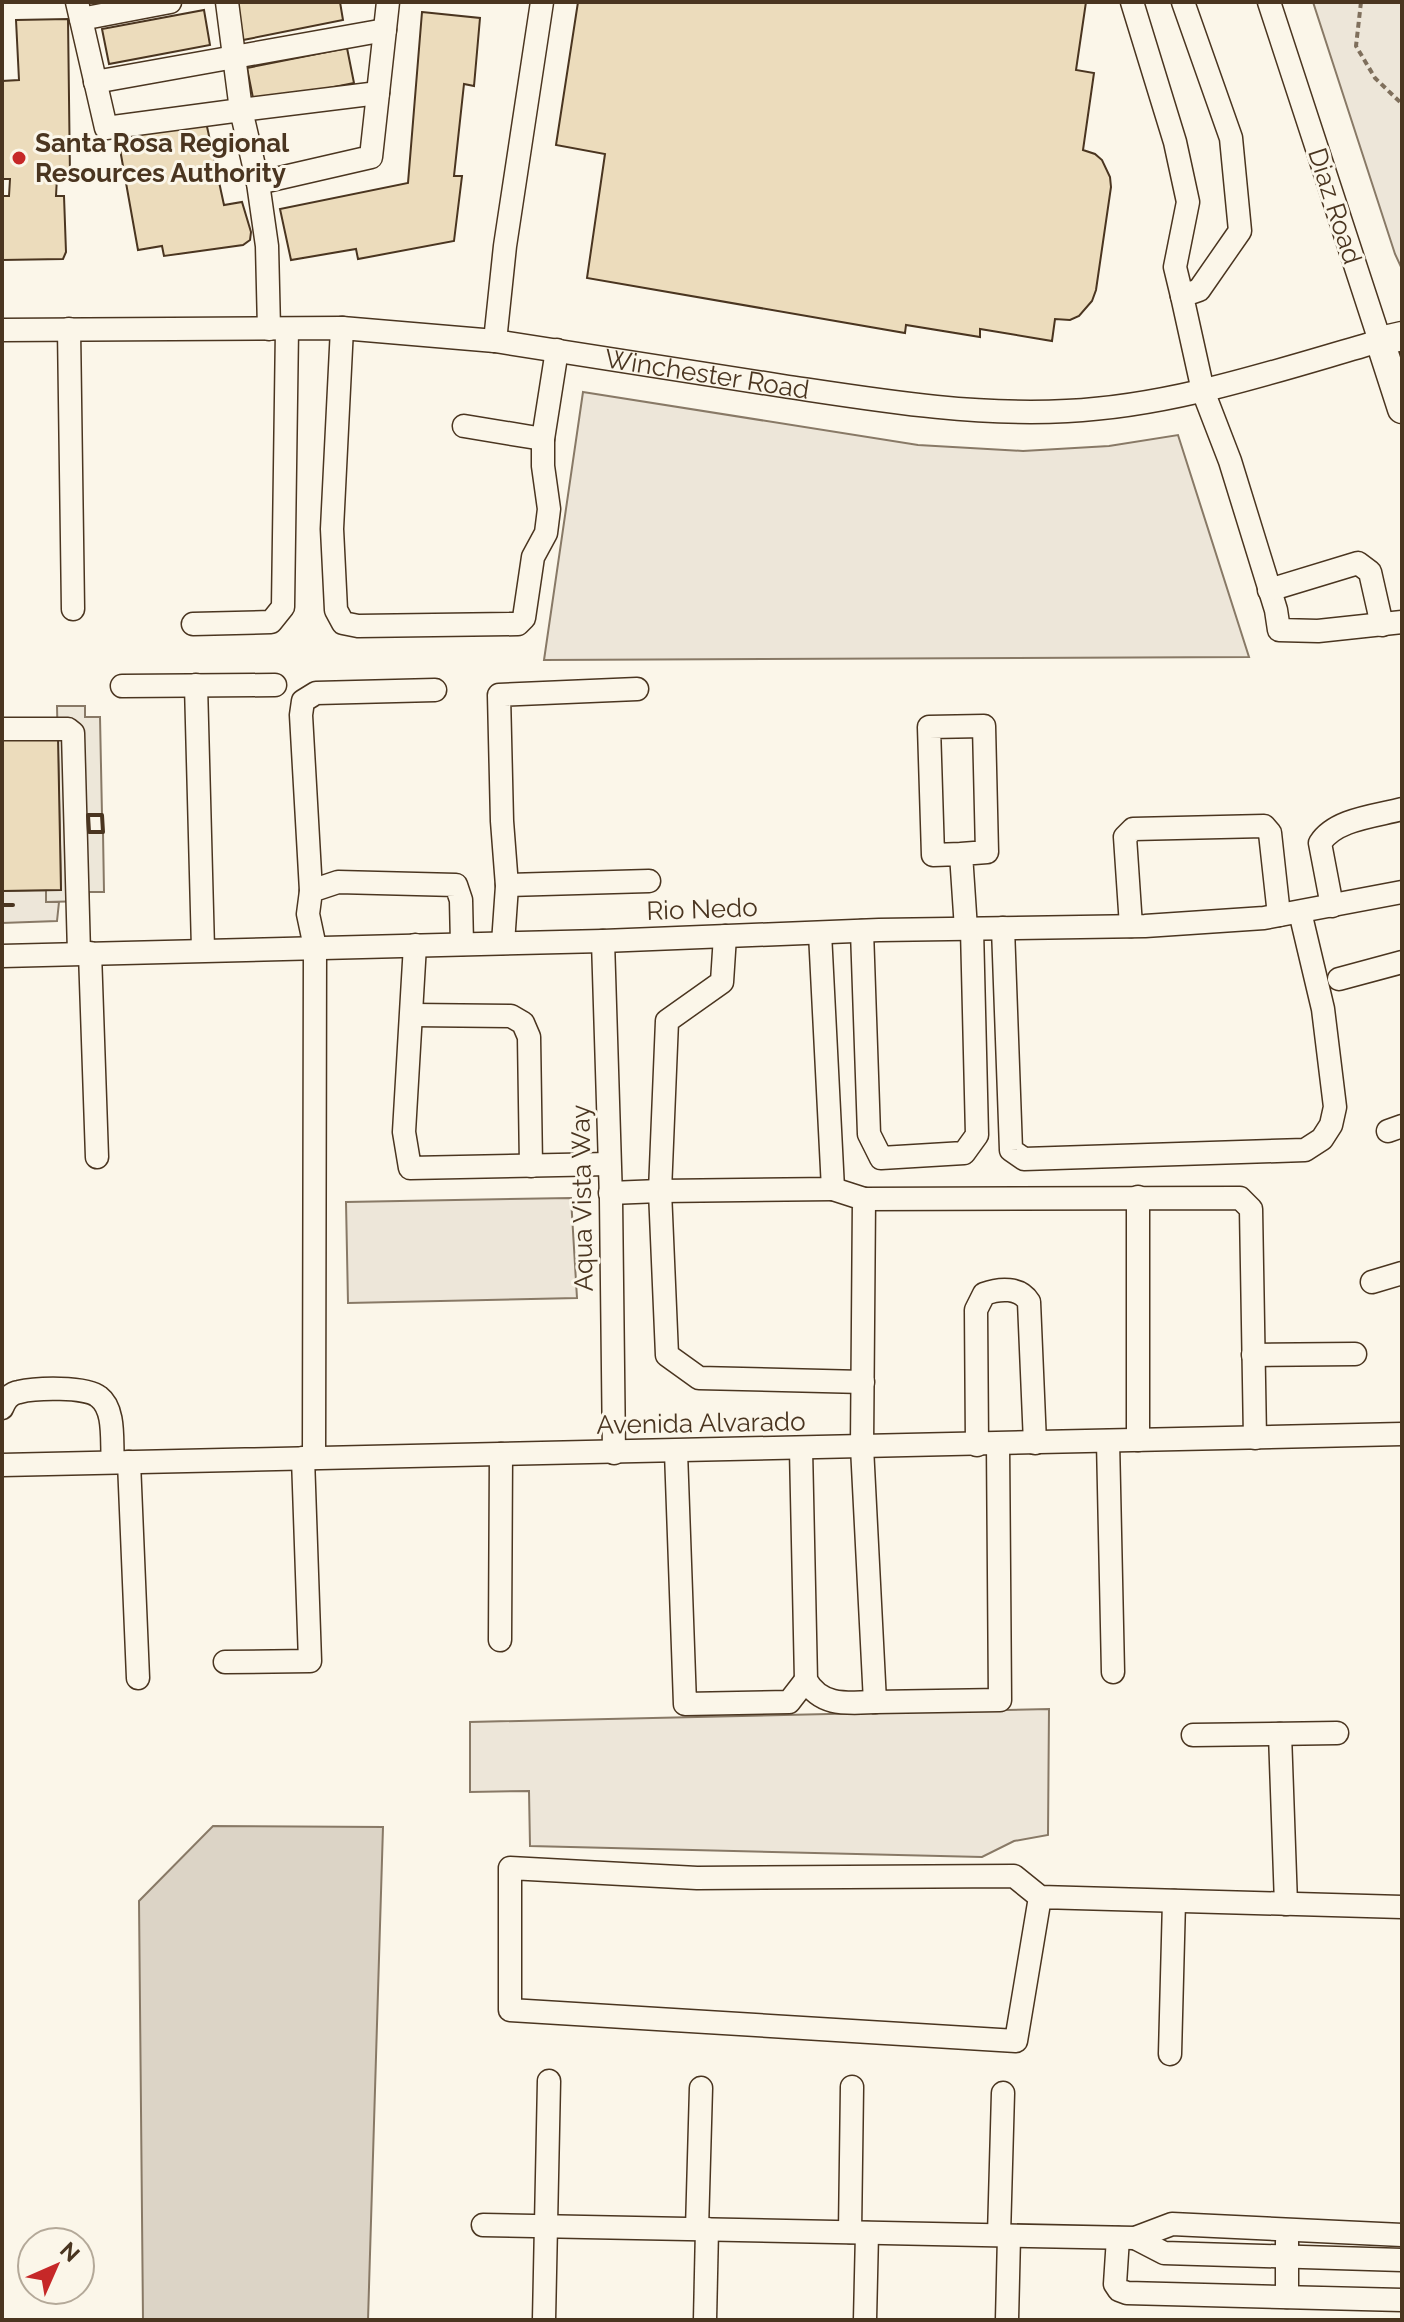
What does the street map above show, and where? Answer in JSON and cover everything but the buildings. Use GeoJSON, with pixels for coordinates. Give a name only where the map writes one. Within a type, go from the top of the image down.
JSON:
{"type":"FeatureCollection","features":[{"type":"Feature","properties":{"kind":"main road","name":"Diaz Road"},"geometry":{"type":"LineString","coordinates":[[1391,338],[1402,409]]}},
{"type":"Feature","properties":{"kind":"street"},"geometry":{"type":"LineString","coordinates":[[170,2],[79,11],[106,128],[378,93]]}},
{"type":"Feature","properties":{"kind":"street"},"geometry":{"type":"LineString","coordinates":[[193,624],[271,622],[283,607],[278,329],[258,183],[241,110],[227,2]]}},
{"type":"Feature","properties":{"kind":"street"},"geometry":{"type":"LineString","coordinates":[[258,183],[371,157],[388,2]]}},
{"type":"Feature","properties":{"kind":"street"},"geometry":{"type":"LineString","coordinates":[[495,341],[505,246],[542,2]]}},
{"type":"Feature","properties":{"kind":"street"},"geometry":{"type":"LineString","coordinates":[[1132,2],[1175,142],[1188,202],[1175,267],[1203,391],[1230,461],[1279,630],[1318,631],[1392,623],[1370,572],[1358,563],[1269,590]]}},
{"type":"Feature","properties":{"kind":"street"},"geometry":{"type":"LineString","coordinates":[[1182,296],[1199,290],[1240,231],[1231,138],[1183,2]]}},
{"type":"Feature","properties":{"kind":"street","name":"Diaz Road"},"geometry":{"type":"LineString","coordinates":[[1269,2],[1391,338]]}},
{"type":"Feature","properties":{"kind":"street"},"geometry":{"type":"LineString","coordinates":[[95,82],[385,30]]}},
{"type":"Feature","properties":{"kind":"street"},"geometry":{"type":"LineString","coordinates":[[342,328],[332,529],[336,610],[343,623],[358,626],[518,624],[524,618],[533,557],[546,533],[549,509],[543,439],[557,350]]}},
{"type":"Feature","properties":{"kind":"street","name":"Winchester Road"},"geometry":{"type":"LineString","coordinates":[[2,330],[342,328],[495,341],[908,405],[990,411],[1066,411],[1115,407],[1203,391],[1391,338]]}},
{"type":"Feature","properties":{"kind":"street"},"geometry":{"type":"LineString","coordinates":[[69,329],[73,609]]}},
{"type":"Feature","properties":{"kind":"street"},"geometry":{"type":"LineString","coordinates":[[464,426],[543,439]]}},
{"type":"Feature","properties":{"kind":"street"},"geometry":{"type":"LineString","coordinates":[[196,685],[203,949]]}},
{"type":"Feature","properties":{"kind":"street"},"geometry":{"type":"LineString","coordinates":[[122,686],[275,685]]}},
{"type":"Feature","properties":{"kind":"street"},"geometry":{"type":"LineString","coordinates":[[503,943],[507,885],[499,695],[637,689]]}},
{"type":"Feature","properties":{"kind":"street"},"geometry":{"type":"LineString","coordinates":[[225,1662],[310,1661],[309,1458],[315,947],[308,914],[311,891],[301,715],[303,701],[316,693],[435,690]]}},
{"type":"Feature","properties":{"kind":"street"},"geometry":{"type":"LineString","coordinates":[[984,726],[987,852],[961,854],[933,855],[929,727],[984,726]]}},
{"type":"Feature","properties":{"kind":"street"},"geometry":{"type":"LineString","coordinates":[[2,729],[68,729],[73,733],[97,1157]]}},
{"type":"Feature","properties":{"kind":"street"},"geometry":{"type":"LineString","coordinates":[[1332,906],[1320,843],[1326,834],[1340,826],[1402,809]]}},
{"type":"Feature","properties":{"kind":"street"},"geometry":{"type":"LineString","coordinates":[[1003,928],[1011,1150],[1024,1159],[1305,1150],[1322,1139],[1331,1125],[1335,1107],[1323,1009],[1290,914],[1270,833],[1264,826],[1133,829],[1125,837],[1131,926]]}},
{"type":"Feature","properties":{"kind":"street"},"geometry":{"type":"LineString","coordinates":[[862,931],[869,1134],[881,1158],[964,1153],[977,1135],[969,929],[961,854]]}},
{"type":"Feature","properties":{"kind":"street"},"geometry":{"type":"LineString","coordinates":[[507,885],[649,881]]}},
{"type":"Feature","properties":{"kind":"street"},"geometry":{"type":"LineString","coordinates":[[311,891],[338,882],[456,885],[461,900],[462,944]]}},
{"type":"Feature","properties":{"kind":"street","name":"Rio Nedo"},"geometry":{"type":"LineString","coordinates":[[2,956],[1131,926],[1290,914],[1402,892]]}},
{"type":"Feature","properties":{"kind":"street"},"geometry":{"type":"LineString","coordinates":[[820,933],[833,1189]]}},
{"type":"Feature","properties":{"kind":"street"},"geometry":{"type":"LineString","coordinates":[[725,936],[722,982],[667,1021],[660,1191],[667,1355],[699,1378],[863,1382]]}},
{"type":"Feature","properties":{"kind":"street","name":"Aqua Vista Way"},"geometry":{"type":"LineString","coordinates":[[603,941],[614,1453]]}},
{"type":"Feature","properties":{"kind":"street"},"geometry":{"type":"LineString","coordinates":[[415,945],[404,1132],[410,1168],[609,1164]]}},
{"type":"Feature","properties":{"kind":"street"},"geometry":{"type":"LineString","coordinates":[[1339,979],[1402,962]]}},
{"type":"Feature","properties":{"kind":"street"},"geometry":{"type":"LineString","coordinates":[[412,1015],[511,1016],[523,1023],[529,1037],[531,1166]]}},
{"type":"Feature","properties":{"kind":"street"},"geometry":{"type":"LineString","coordinates":[[610,1193],[833,1189],[864,1199],[1236,1196],[1251,1209],[1255,1438]]}},
{"type":"Feature","properties":{"kind":"street"},"geometry":{"type":"LineString","coordinates":[[1138,1197],[1138,1440]]}},
{"type":"Feature","properties":{"kind":"street"},"geometry":{"type":"LineString","coordinates":[[864,1199],[862,1447],[875,1702]]}},
{"type":"Feature","properties":{"kind":"street"},"geometry":{"type":"LineString","coordinates":[[1372,1282],[1402,1273]]}},
{"type":"Feature","properties":{"kind":"street"},"geometry":{"type":"LineString","coordinates":[[801,1449],[806,1680],[810,1688],[826,1700],[837,1703],[1000,1700],[988,1444],[976,1310],[984,1294],[1014,1290],[1022,1292],[1029,1302],[1035,1443]]}},
{"type":"Feature","properties":{"kind":"street"},"geometry":{"type":"LineString","coordinates":[[1253,1355],[1355,1354]]}},
{"type":"Feature","properties":{"kind":"street"},"geometry":{"type":"LineString","coordinates":[[2,1408],[4,1401],[16,1392],[82,1390],[99,1396],[109,1411],[121,1462],[138,1678]]}},
{"type":"Feature","properties":{"kind":"street","name":"Avenida Alvarado"},"geometry":{"type":"LineString","coordinates":[[2,1465],[1402,1434]]}},
{"type":"Feature","properties":{"kind":"street"},"geometry":{"type":"LineString","coordinates":[[1108,1441],[1113,1672]]}},
{"type":"Feature","properties":{"kind":"street"},"geometry":{"type":"LineString","coordinates":[[676,1452],[685,1704],[789,1702],[806,1680]]}},
{"type":"Feature","properties":{"kind":"street"},"geometry":{"type":"LineString","coordinates":[[500,1640],[501,1454]]}},
{"type":"Feature","properties":{"kind":"street"},"geometry":{"type":"LineString","coordinates":[[1193,1735],[1337,1733]]}},
{"type":"Feature","properties":{"kind":"street"},"geometry":{"type":"LineString","coordinates":[[1280,1734],[1286,1904]]}},
{"type":"Feature","properties":{"kind":"street"},"geometry":{"type":"LineString","coordinates":[[1040,1897],[1016,2041],[510,2010],[510,1868],[697,1878],[1014,1876],[1040,1897],[1402,1907]]}},
{"type":"Feature","properties":{"kind":"street"},"geometry":{"type":"LineString","coordinates":[[1170,2054],[1174,1901]]}},
{"type":"Feature","properties":{"kind":"street"},"geometry":{"type":"LineString","coordinates":[[544,2320],[549,2081]]}},
{"type":"Feature","properties":{"kind":"street"},"geometry":{"type":"LineString","coordinates":[[852,2087],[865,2320]]}},
{"type":"Feature","properties":{"kind":"street"},"geometry":{"type":"LineString","coordinates":[[701,2088],[705,2320]]}},
{"type":"Feature","properties":{"kind":"street"},"geometry":{"type":"LineString","coordinates":[[1003,2093],[1007,2320]]}},
{"type":"Feature","properties":{"kind":"street"},"geometry":{"type":"LineString","coordinates":[[483,2225],[1127,2238],[1172,2224],[1402,2235]]}},
{"type":"Feature","properties":{"kind":"street"},"geometry":{"type":"LineString","coordinates":[[1287,2229],[1287,2297]]}},
{"type":"Feature","properties":{"kind":"street"},"geometry":{"type":"LineString","coordinates":[[1127,2238],[1164,2253],[1402,2260]]}},
{"type":"Feature","properties":{"kind":"street"},"geometry":{"type":"LineString","coordinates":[[1127,2238],[1115,2284],[1127,2293],[1402,2300]]}},
{"type":"Feature","properties":{"kind":"path"},"geometry":{"type":"LineString","coordinates":[[1361,2],[1356,46],[1375,78],[1402,104]]}},
{"type":"Feature","properties":{"kind":"shaded area"},"geometry":{"type":"Polygon","coordinates":[[[1313,2],[1402,2],[1402,269],[1395,254],[1313,2]]]}},
{"type":"Feature","properties":{"kind":"shaded area"},"geometry":{"type":"Polygon","coordinates":[[[583,392],[918,445],[1023,451],[1109,446],[1178,435],[1249,657],[544,660],[583,392]]]}},
{"type":"Feature","properties":{"kind":"shaded area"},"geometry":{"type":"Polygon","coordinates":[[[57,706],[85,706],[85,717],[100,717],[102,815],[88,815],[89,832],[103,832],[104,892],[89,892],[89,901],[46,902],[46,890],[61,890],[57,706]]]}},
{"type":"Feature","properties":{"kind":"shaded area"},"geometry":{"type":"Polygon","coordinates":[[[46,890],[47,902],[59,902],[57,921],[2,923],[2,891],[46,890]]]}},
{"type":"Feature","properties":{"kind":"shaded area"},"geometry":{"type":"Polygon","coordinates":[[[571,1198],[577,1298],[348,1303],[346,1202],[571,1198]]]}},
{"type":"Feature","properties":{"kind":"shaded area"},"geometry":{"type":"Polygon","coordinates":[[[1049,1709],[1048,1835],[1014,1841],[982,1857],[530,1846],[529,1791],[470,1792],[470,1722],[1049,1709]]]}},
{"type":"Feature","properties":{"kind":"shaded area"},"geometry":{"type":"Polygon","coordinates":[[[213,1826],[383,1827],[368,2320],[143,2320],[139,1901],[213,1826]]]}},
{"type":"Feature","properties":{"kind":"wall"},"geometry":{"type":"LineString","coordinates":[[88,815],[102,815],[103,832],[89,832],[88,815]]}},
{"type":"Feature","properties":{"kind":"wall"},"geometry":{"type":"LineString","coordinates":[[2,905],[13,905]]}},
{"type":"Feature","properties":{"kind":"place","name":"Santa Rosa Regional Resources Authority"},"geometry":{"type":"Point","coordinates":[19,158]}}]}
